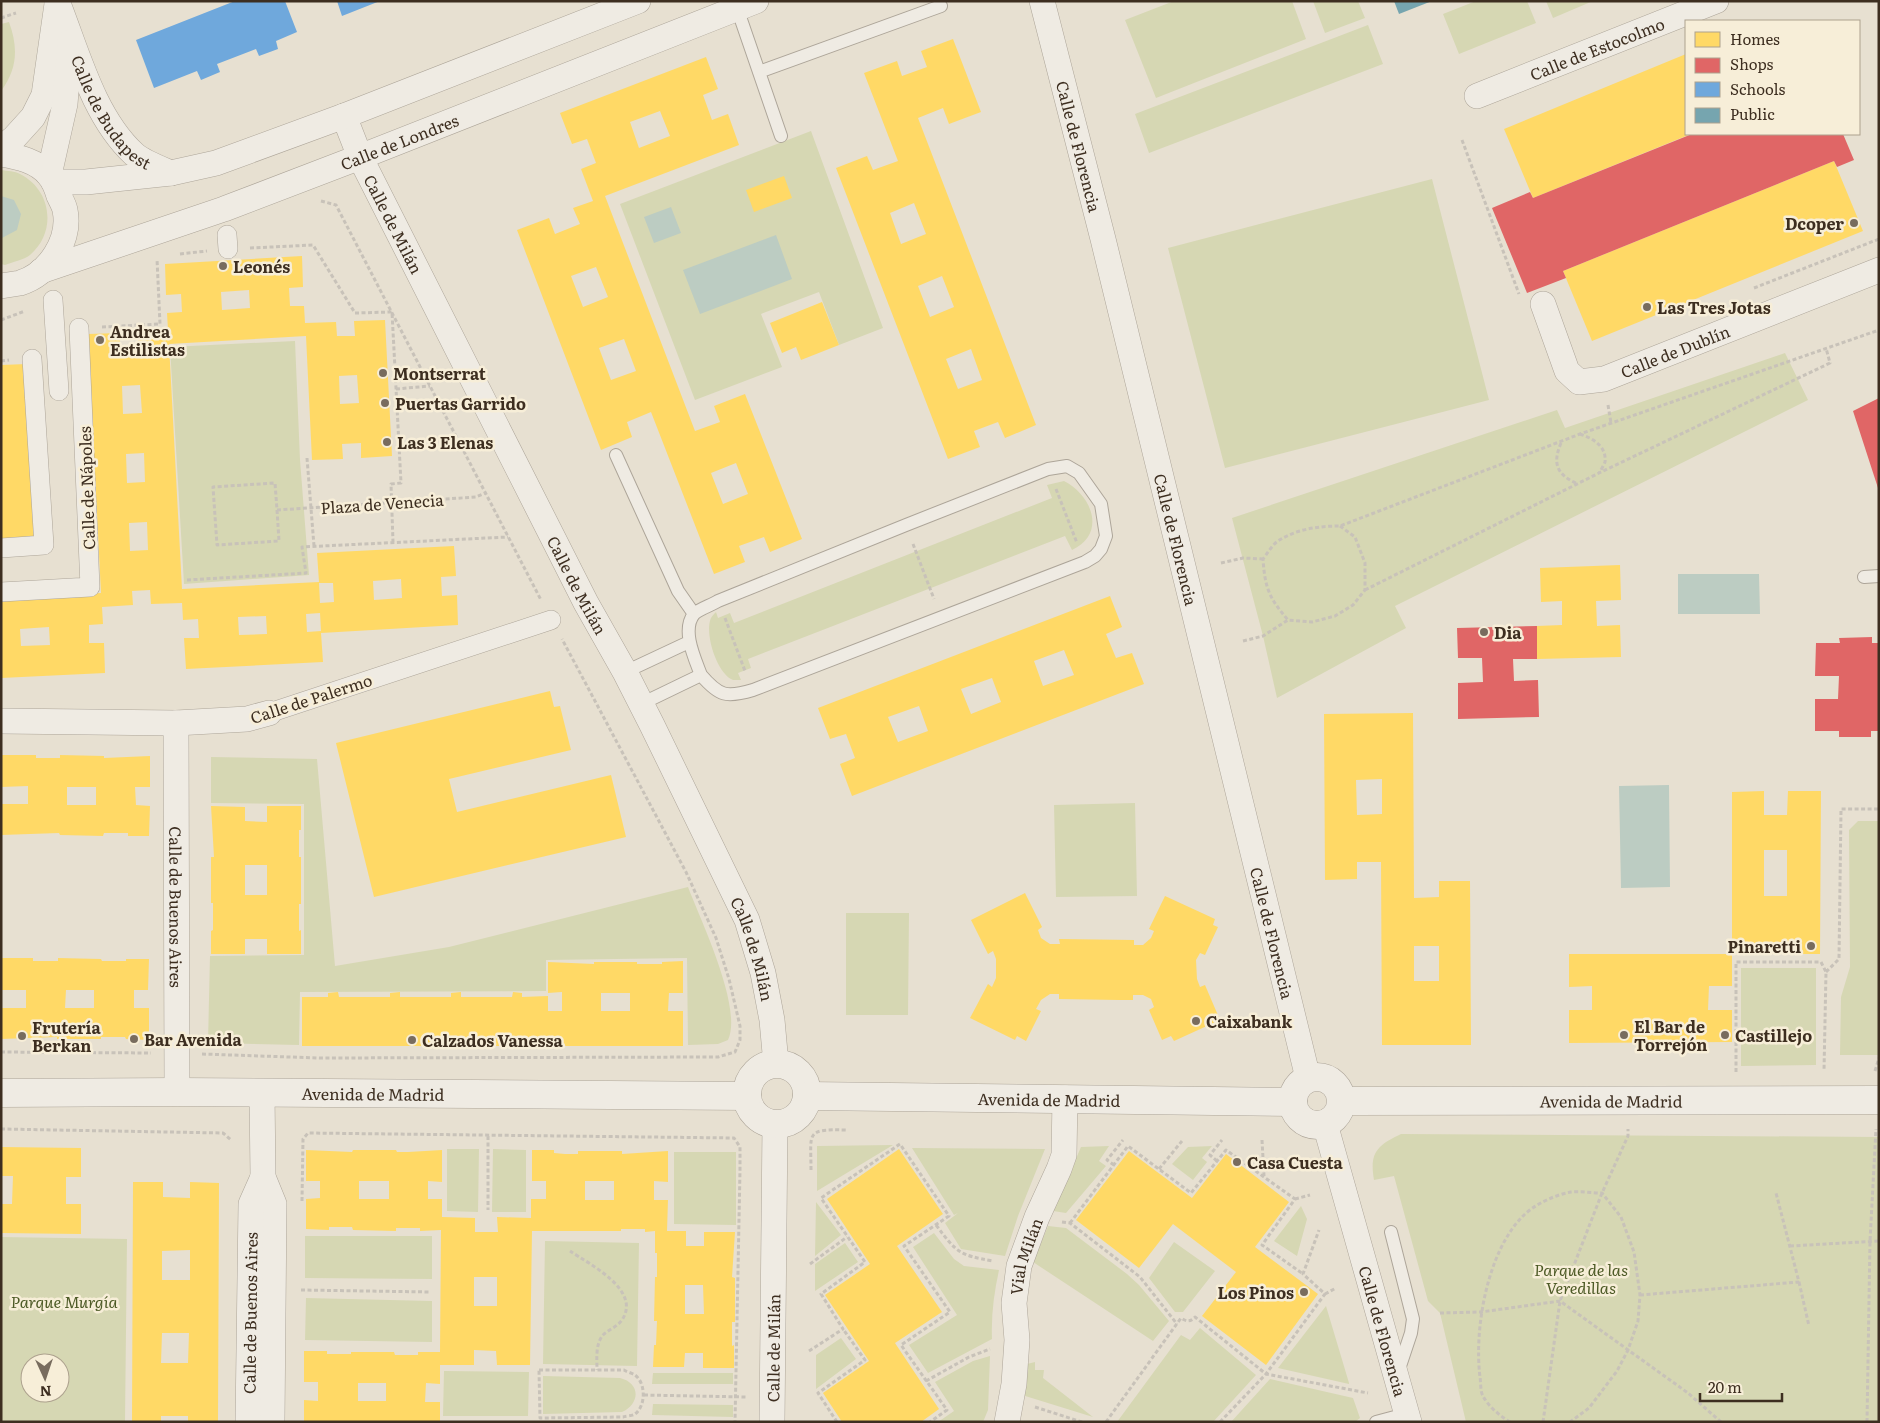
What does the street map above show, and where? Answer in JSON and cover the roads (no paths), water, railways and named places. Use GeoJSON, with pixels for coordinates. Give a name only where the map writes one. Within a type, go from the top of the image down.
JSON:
{"type":"FeatureCollection","features":[{"type":"Feature","properties":{"kind":"street","name":"Calle de Budapest"},"geometry":{"type":"LineString","coordinates":[[1,148],[14,138],[33,117],[44,95],[57,1],[91,89],[111,126],[135,155],[171,174]]}},
{"type":"Feature","properties":{"kind":"street"},"geometry":{"type":"LineString","coordinates":[[52,179],[86,182],[171,174],[216,163],[344,116],[596,9],[638,1]]}},
{"type":"Feature","properties":{"kind":"street","name":"Calle de Florencia"},"geometry":{"type":"LineString","coordinates":[[1042,1],[1105,249],[1308,1078]]}},
{"type":"Feature","properties":{"kind":"street","name":"Calle de Estocolmo"},"geometry":{"type":"LineString","coordinates":[[1477,96],[1716,1]]}},
{"type":"Feature","properties":{"kind":"street","name":"Calle de Londres"},"geometry":{"type":"LineString","coordinates":[[1,286],[21,282],[41,272],[224,208],[360,157],[746,5]]}},
{"type":"Feature","properties":{"kind":"street","name":"Calle de Budapest"},"geometry":{"type":"LineString","coordinates":[[52,179],[65,104],[70,35]]}},
{"type":"Feature","properties":{"kind":"street","name":"Calle de Milán"},"geometry":{"type":"LineString","coordinates":[[344,116],[360,157],[586,603],[625,672],[747,920],[763,973],[772,1020],[776,1064]]}},
{"type":"Feature","properties":{"kind":"street"},"geometry":{"type":"LineString","coordinates":[[1,154],[20,157],[39,167],[52,179],[65,210],[64,233],[57,252],[41,272]]}},
{"type":"Feature","properties":{"kind":"street","name":"Calle de Dublín"},"geometry":{"type":"LineString","coordinates":[[1542,304],[1567,371],[1579,382],[1604,379],[1879,270]]}},
{"type":"Feature","properties":{"kind":"street"},"geometry":{"type":"LineString","coordinates":[[53,300],[59,391]]}},
{"type":"Feature","properties":{"kind":"street","name":"Calle de Nápoles"},"geometry":{"type":"LineString","coordinates":[[1,592],[90,587],[78,328]]}},
{"type":"Feature","properties":{"kind":"street"},"geometry":{"type":"LineString","coordinates":[[1,548],[44,545],[32,358]]}},
{"type":"Feature","properties":{"kind":"street"},"geometry":{"type":"LineString","coordinates":[[34,392],[82,390]]}},
{"type":"Feature","properties":{"kind":"street","name":"Calle de Palermo"},"geometry":{"type":"LineString","coordinates":[[1,721],[176,723],[247,719],[552,620]]}},
{"type":"Feature","properties":{"kind":"street","name":"Calle de Buenos Aires"},"geometry":{"type":"LineString","coordinates":[[176,723],[177,1092]]}},
{"type":"Feature","properties":{"kind":"street"},"geometry":{"type":"LineString","coordinates":[[776,1064],[788,1066],[798,1073],[805,1084],[807,1096],[804,1107],[797,1116],[787,1122],[775,1124],[756,1116],[749,1107],[747,1096],[749,1084],[755,1074],[764,1067],[776,1064]]}},
{"type":"Feature","properties":{"kind":"street"},"geometry":{"type":"LineString","coordinates":[[1318,1076],[1327,1078],[1335,1084],[1340,1092],[1342,1101],[1340,1111],[1334,1119],[1325,1124],[1316,1125],[1307,1123],[1300,1118],[1295,1111],[1293,1102],[1300,1084],[1308,1078],[1318,1076]]}},
{"type":"Feature","properties":{"kind":"street","name":"Avenida de Madrid"},"geometry":{"type":"LineString","coordinates":[[1,1092],[747,1096]]}},
{"type":"Feature","properties":{"kind":"street","name":"Calle de Buenos Aires"},"geometry":{"type":"LineString","coordinates":[[262,1093],[263,1177],[274,1204],[272,1422]]}},
{"type":"Feature","properties":{"kind":"street","name":"Avenida de Madrid"},"geometry":{"type":"LineString","coordinates":[[807,1096],[1293,1102]]}},
{"type":"Feature","properties":{"kind":"street","name":"Vial Milán"},"geometry":{"type":"LineString","coordinates":[[1009,1411],[1017,1340],[1014,1303],[1019,1266],[1064,1154],[1065,1098]]}},
{"type":"Feature","properties":{"kind":"street","name":"Avenida de Madrid"},"geometry":{"type":"LineString","coordinates":[[1342,1101],[1879,1100]]}},
{"type":"Feature","properties":{"kind":"street","name":"Calle de Milán"},"geometry":{"type":"LineString","coordinates":[[772,1410],[775,1124]]}},
{"type":"Feature","properties":{"kind":"street","name":"Calle de Florencia"},"geometry":{"type":"LineString","coordinates":[[1325,1124],[1407,1418]]}},
{"type":"Feature","properties":{"kind":"street","name":"Calle de Buenos Aires"},"geometry":{"type":"LineString","coordinates":[[248,1422],[250,1204],[263,1177]]}},
{"type":"Feature","properties":{"kind":"lane"},"geometry":{"type":"LineString","coordinates":[[746,5],[758,72],[781,136]]}},
{"type":"Feature","properties":{"kind":"lane"},"geometry":{"type":"LineString","coordinates":[[758,72],[942,6]]}},
{"type":"Feature","properties":{"kind":"lane"},"geometry":{"type":"LineString","coordinates":[[616,455],[678,590],[694,614]]}},
{"type":"Feature","properties":{"kind":"lane"},"geometry":{"type":"LineString","coordinates":[[1067,466],[1080,473],[1101,504],[1106,536],[1101,549],[1095,556],[1084,562],[735,696],[724,695],[712,688],[701,675],[689,642],[690,624],[694,614],[718,601],[1048,470],[1067,466]]}},
{"type":"Feature","properties":{"kind":"lane"},"geometry":{"type":"LineString","coordinates":[[1864,577],[1879,576]]}},
{"type":"Feature","properties":{"kind":"lane"},"geometry":{"type":"LineString","coordinates":[[625,672],[689,642]]}},
{"type":"Feature","properties":{"kind":"lane"},"geometry":{"type":"LineString","coordinates":[[640,704],[701,675]]}},
{"type":"Feature","properties":{"kind":"lane"},"geometry":{"type":"LineString","coordinates":[[1391,1232],[1413,1319],[1411,1333],[1397,1377]]}},
{"type":"Feature","properties":{"kind":"lane"},"geometry":{"type":"LineString","coordinates":[[1376,1422],[1407,1418]]}},
{"type":"Feature","properties":{"kind":"place","name":"Dcoper"},"geometry":{"type":"Point","coordinates":[1854,223]}},
{"type":"Feature","properties":{"kind":"place","name":"Leonés"},"geometry":{"type":"Point","coordinates":[223,266]}},
{"type":"Feature","properties":{"kind":"place","name":"Las Tres Jotas"},"geometry":{"type":"Point","coordinates":[1647,307]}},
{"type":"Feature","properties":{"kind":"place","name":"Andrea Estilistas"},"geometry":{"type":"Point","coordinates":[100,340]}},
{"type":"Feature","properties":{"kind":"place","name":"Montserrat"},"geometry":{"type":"Point","coordinates":[383,373]}},
{"type":"Feature","properties":{"kind":"place","name":"Puertas Garrido"},"geometry":{"type":"Point","coordinates":[385,403]}},
{"type":"Feature","properties":{"kind":"place","name":"Las 3 Elenas"},"geometry":{"type":"Point","coordinates":[387,442]}},
{"type":"Feature","properties":{"kind":"place","name":"Dia"},"geometry":{"type":"Point","coordinates":[1484,632]}},
{"type":"Feature","properties":{"kind":"place","name":"Pinaretti"},"geometry":{"type":"Point","coordinates":[1811,946]}},
{"type":"Feature","properties":{"kind":"place","name":"Caixabank"},"geometry":{"type":"Point","coordinates":[1196,1021]}},
{"type":"Feature","properties":{"kind":"place","name":"El Bar de Torrejón"},"geometry":{"type":"Point","coordinates":[1624,1035]}},
{"type":"Feature","properties":{"kind":"place","name":"Castillejo"},"geometry":{"type":"Point","coordinates":[1725,1035]}},
{"type":"Feature","properties":{"kind":"place","name":"Frutería Berkan"},"geometry":{"type":"Point","coordinates":[22,1036]}},
{"type":"Feature","properties":{"kind":"place","name":"Bar Avenida"},"geometry":{"type":"Point","coordinates":[134,1039]}},
{"type":"Feature","properties":{"kind":"place","name":"Calzados Vanessa"},"geometry":{"type":"Point","coordinates":[412,1040]}},
{"type":"Feature","properties":{"kind":"place","name":"Casa Cuesta"},"geometry":{"type":"Point","coordinates":[1237,1162]}},
{"type":"Feature","properties":{"kind":"place","name":"Los Pinos"},"geometry":{"type":"Point","coordinates":[1304,1292]}},
{"type":"Feature","properties":{"kind":"park label","name":"Parque de las Veredillas"},"geometry":{"type":"Point","coordinates":[1581,1278]}},
{"type":"Feature","properties":{"kind":"park label","name":"Parque Murgía"},"geometry":{"type":"Point","coordinates":[64,1301]}}]}
